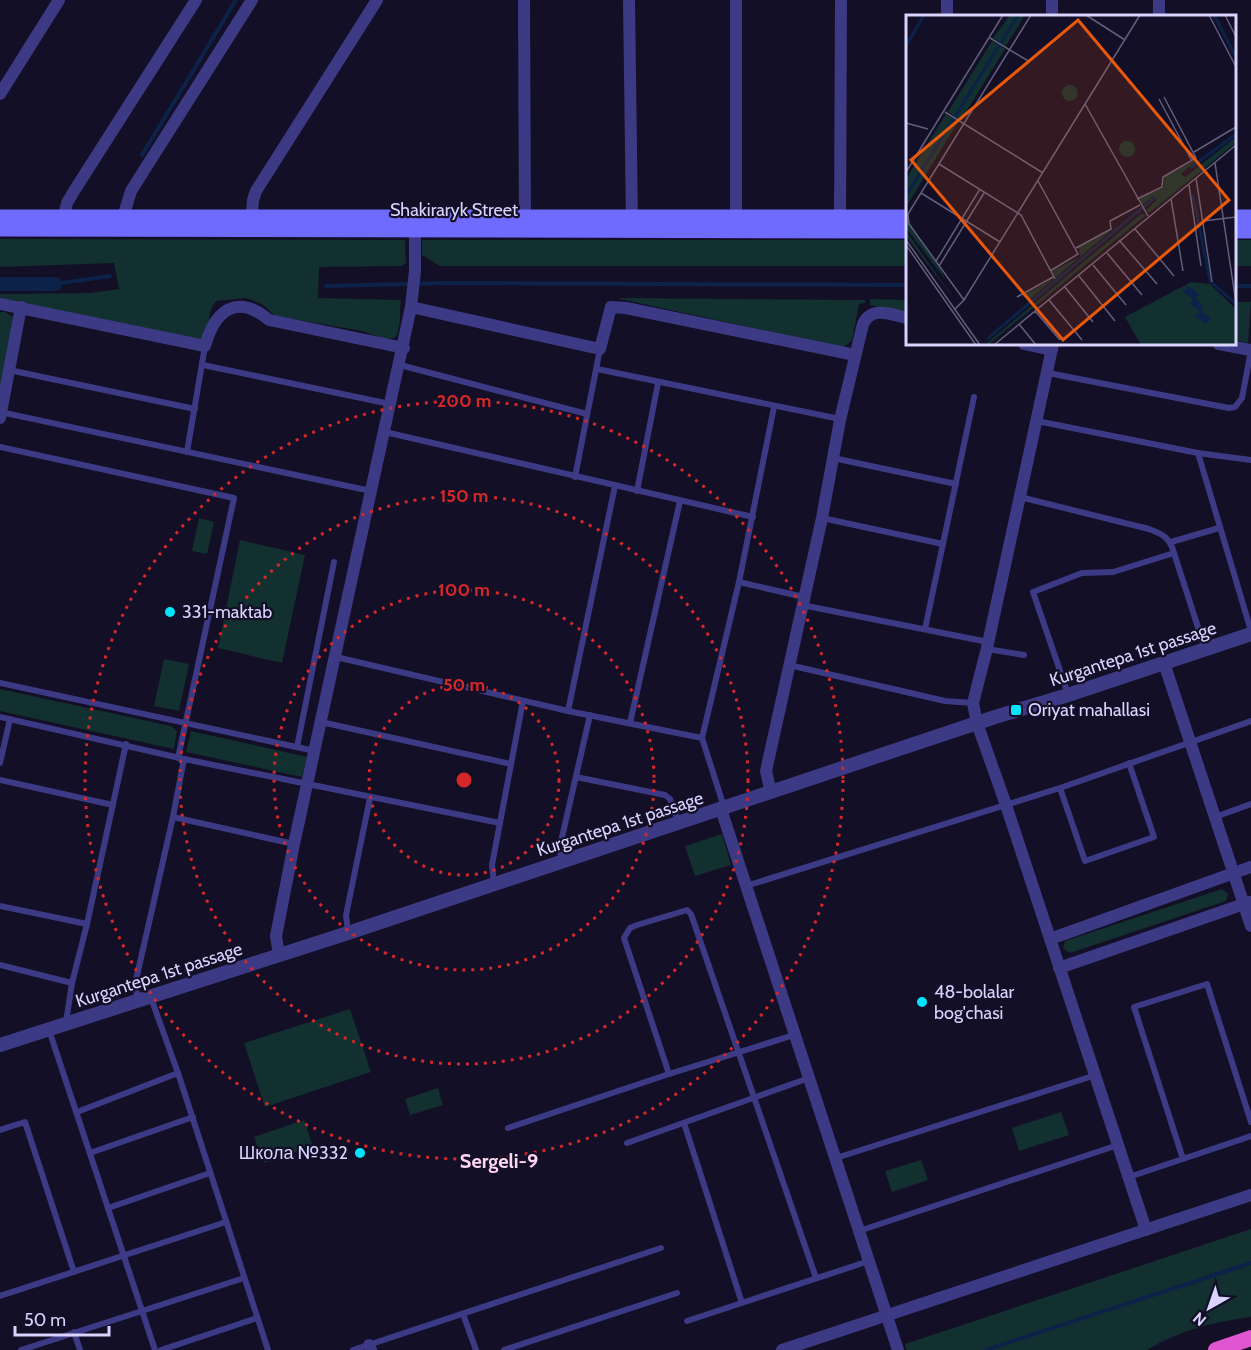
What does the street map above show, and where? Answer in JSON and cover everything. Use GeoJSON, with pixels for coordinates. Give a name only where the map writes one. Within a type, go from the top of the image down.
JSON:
{"type":"FeatureCollection","features":[{"type":"Feature","properties":{"kind":"highway"},"geometry":{"type":"LineString","coordinates":[[1216,1350],[1251,1338]]}},
{"type":"Feature","properties":{"kind":"main road","name":"Shakiraryk Street"},"geometry":{"type":"LineString","coordinates":[[0,217],[62,223],[525,224],[840,224],[906,217]]}},
{"type":"Feature","properties":{"kind":"main road","name":"Shakiraryk Street"},"geometry":{"type":"LineString","coordinates":[[0,229],[123,217],[416,230],[525,224]]}},
{"type":"Feature","properties":{"kind":"main road","name":"Shakiraryk Street"},"geometry":{"type":"LineString","coordinates":[[840,224],[906,231]]}},
{"type":"Feature","properties":{"kind":"street"},"geometry":{"type":"LineString","coordinates":[[0,94],[59,0]]}},
{"type":"Feature","properties":{"kind":"street"},"geometry":{"type":"LineString","coordinates":[[123,217],[131,191],[252,0]]}},
{"type":"Feature","properties":{"kind":"street"},"geometry":{"type":"LineString","coordinates":[[252,223],[256,190],[377,0]]}},
{"type":"Feature","properties":{"kind":"street"},"geometry":{"type":"LineString","coordinates":[[524,0],[525,224]]}},
{"type":"Feature","properties":{"kind":"street"},"geometry":{"type":"LineString","coordinates":[[629,0],[632,224]]}},
{"type":"Feature","properties":{"kind":"street"},"geometry":{"type":"LineString","coordinates":[[736,0],[736,224]]}},
{"type":"Feature","properties":{"kind":"street"},"geometry":{"type":"LineString","coordinates":[[840,224],[841,0]]}},
{"type":"Feature","properties":{"kind":"street"},"geometry":{"type":"LineString","coordinates":[[62,223],[67,203],[74,191],[193,1]]}},
{"type":"Feature","properties":{"kind":"street"},"geometry":{"type":"LineString","coordinates":[[279,956],[276,936],[294,844],[404,348],[412,301],[416,230]]}},
{"type":"Feature","properties":{"kind":"street"},"geometry":{"type":"LineString","coordinates":[[412,301],[600,350],[612,302],[855,355]]}},
{"type":"Feature","properties":{"kind":"street"},"geometry":{"type":"LineString","coordinates":[[0,304],[205,346],[210,329],[219,317],[229,308],[248,306],[269,320],[404,348]]}},
{"type":"Feature","properties":{"kind":"street"},"geometry":{"type":"LineString","coordinates":[[0,414],[21,307]]}},
{"type":"Feature","properties":{"kind":"street"},"geometry":{"type":"LineString","coordinates":[[771,793],[766,771],[822,518],[840,420],[863,324],[868,316],[877,311],[906,318]]}},
{"type":"Feature","properties":{"kind":"street"},"geometry":{"type":"LineString","coordinates":[[1224,345],[1251,350]]}},
{"type":"Feature","properties":{"kind":"street"},"geometry":{"type":"LineString","coordinates":[[1053,346],[988,645],[973,703],[976,723],[1006,805],[1146,1230]]}},
{"type":"Feature","properties":{"kind":"street","name":"Kurgantepa 1st passage"},"geometry":{"type":"LineString","coordinates":[[0,1045],[279,956],[1251,633]]}},
{"type":"Feature","properties":{"kind":"street"},"geometry":{"type":"LineString","coordinates":[[1164,663],[1233,873],[1247,903],[1251,926]]}},
{"type":"Feature","properties":{"kind":"street"},"geometry":{"type":"LineString","coordinates":[[723,809],[746,886],[898,1350]]}},
{"type":"Feature","properties":{"kind":"street"},"geometry":{"type":"LineString","coordinates":[[1050,939],[1251,867]]}},
{"type":"Feature","properties":{"kind":"street"},"geometry":{"type":"LineString","coordinates":[[1059,968],[1247,903]]}},
{"type":"Feature","properties":{"kind":"street"},"geometry":{"type":"LineString","coordinates":[[782,1350],[1251,1195]]}},
{"type":"Feature","properties":{"kind":"lane"},"geometry":{"type":"LineString","coordinates":[[187,452],[205,346]]}},
{"type":"Feature","properties":{"kind":"lane"},"geometry":{"type":"LineString","coordinates":[[575,477],[600,350]]}},
{"type":"Feature","properties":{"kind":"lane"},"geometry":{"type":"LineString","coordinates":[[1048,373],[1229,408],[1235,407],[1242,398],[1251,350]]}},
{"type":"Feature","properties":{"kind":"lane"},"geometry":{"type":"LineString","coordinates":[[203,365],[390,404]]}},
{"type":"Feature","properties":{"kind":"lane"},"geometry":{"type":"LineString","coordinates":[[400,365],[587,414]]}},
{"type":"Feature","properties":{"kind":"lane"},"geometry":{"type":"LineString","coordinates":[[597,369],[840,420]]}},
{"type":"Feature","properties":{"kind":"lane"},"geometry":{"type":"LineString","coordinates":[[9,370],[195,409]]}},
{"type":"Feature","properties":{"kind":"lane"},"geometry":{"type":"LineString","coordinates":[[637,491],[658,383]]}},
{"type":"Feature","properties":{"kind":"lane"},"geometry":{"type":"LineString","coordinates":[[925,629],[974,397]]}},
{"type":"Feature","properties":{"kind":"lane"},"geometry":{"type":"LineString","coordinates":[[723,809],[702,738],[739,582],[774,407]]}},
{"type":"Feature","properties":{"kind":"lane"},"geometry":{"type":"LineString","coordinates":[[0,414],[372,491]]}},
{"type":"Feature","properties":{"kind":"lane"},"geometry":{"type":"LineString","coordinates":[[1037,421],[1198,453],[1251,460]]}},
{"type":"Feature","properties":{"kind":"lane"},"geometry":{"type":"LineString","coordinates":[[385,432],[753,517]]}},
{"type":"Feature","properties":{"kind":"lane"},"geometry":{"type":"LineString","coordinates":[[0,447],[234,498],[186,724],[173,817],[136,980],[136,1001]]}},
{"type":"Feature","properties":{"kind":"lane"},"geometry":{"type":"LineString","coordinates":[[1198,453],[1251,633]]}},
{"type":"Feature","properties":{"kind":"lane"},"geometry":{"type":"LineString","coordinates":[[833,458],[956,484]]}},
{"type":"Feature","properties":{"kind":"lane"},"geometry":{"type":"LineString","coordinates":[[568,711],[615,486]]}},
{"type":"Feature","properties":{"kind":"lane"},"geometry":{"type":"LineString","coordinates":[[1020,497],[1163,534],[1171,542],[1205,650]]}},
{"type":"Feature","properties":{"kind":"lane"},"geometry":{"type":"LineString","coordinates":[[630,723],[680,501]]}},
{"type":"Feature","properties":{"kind":"lane"},"geometry":{"type":"LineString","coordinates":[[822,518],[943,544]]}},
{"type":"Feature","properties":{"kind":"lane"},"geometry":{"type":"LineString","coordinates":[[1171,542],[1219,528]]}},
{"type":"Feature","properties":{"kind":"lane"},"geometry":{"type":"LineString","coordinates":[[1068,695],[1034,592],[1082,573],[1113,572],[1174,553]]}},
{"type":"Feature","properties":{"kind":"lane"},"geometry":{"type":"LineString","coordinates":[[297,747],[334,562]]}},
{"type":"Feature","properties":{"kind":"lane"},"geometry":{"type":"LineString","coordinates":[[739,582],[803,601],[1024,655]]}},
{"type":"Feature","properties":{"kind":"lane"},"geometry":{"type":"LineString","coordinates":[[336,657],[568,711],[702,738]]}},
{"type":"Feature","properties":{"kind":"lane"},"geometry":{"type":"LineString","coordinates":[[789,665],[945,701],[973,703]]}},
{"type":"Feature","properties":{"kind":"lane"},"geometry":{"type":"LineString","coordinates":[[0,683],[315,751]]}},
{"type":"Feature","properties":{"kind":"lane"},"geometry":{"type":"LineString","coordinates":[[494,885],[492,865],[523,701]]}},
{"type":"Feature","properties":{"kind":"lane"},"geometry":{"type":"LineString","coordinates":[[561,862],[560,846],[590,715]]}},
{"type":"Feature","properties":{"kind":"lane"},"geometry":{"type":"LineString","coordinates":[[0,717],[307,785],[500,823]]}},
{"type":"Feature","properties":{"kind":"lane"},"geometry":{"type":"LineString","coordinates":[[0,763],[10,719]]}},
{"type":"Feature","properties":{"kind":"lane"},"geometry":{"type":"LineString","coordinates":[[321,722],[511,764]]}},
{"type":"Feature","properties":{"kind":"lane"},"geometry":{"type":"LineString","coordinates":[[746,886],[1060,788],[1251,722]]}},
{"type":"Feature","properties":{"kind":"lane"},"geometry":{"type":"LineString","coordinates":[[65,1025],[72,983],[126,744]]}},
{"type":"Feature","properties":{"kind":"lane"},"geometry":{"type":"LineString","coordinates":[[1060,788],[1085,861],[1155,837],[1130,764]]}},
{"type":"Feature","properties":{"kind":"lane"},"geometry":{"type":"LineString","coordinates":[[576,777],[665,795],[670,799],[679,823]]}},
{"type":"Feature","properties":{"kind":"lane"},"geometry":{"type":"LineString","coordinates":[[0,780],[113,805]]}},
{"type":"Feature","properties":{"kind":"lane"},"geometry":{"type":"LineString","coordinates":[[348,933],[346,915],[370,798]]}},
{"type":"Feature","properties":{"kind":"lane"},"geometry":{"type":"LineString","coordinates":[[1215,817],[1251,804]]}},
{"type":"Feature","properties":{"kind":"lane"},"geometry":{"type":"LineString","coordinates":[[173,817],[294,844]]}},
{"type":"Feature","properties":{"kind":"lane"},"geometry":{"type":"LineString","coordinates":[[0,906],[87,924]]}},
{"type":"Feature","properties":{"kind":"lane"},"geometry":{"type":"LineString","coordinates":[[669,1074],[624,938],[630,928],[687,910],[691,914],[816,1278]]}},
{"type":"Feature","properties":{"kind":"lane"},"geometry":{"type":"LineString","coordinates":[[0,965],[72,983]]}},
{"type":"Feature","properties":{"kind":"lane"},"geometry":{"type":"LineString","coordinates":[[1183,1159],[1134,1007],[1207,984],[1251,1122]]}},
{"type":"Feature","properties":{"kind":"lane"},"geometry":{"type":"LineString","coordinates":[[150,996],[193,1117],[268,1350]]}},
{"type":"Feature","properties":{"kind":"lane"},"geometry":{"type":"LineString","coordinates":[[49,1030],[155,1350]]}},
{"type":"Feature","properties":{"kind":"lane"},"geometry":{"type":"LineString","coordinates":[[508,1128],[795,1035]]}},
{"type":"Feature","properties":{"kind":"lane"},"geometry":{"type":"LineString","coordinates":[[77,1112],[178,1073]]}},
{"type":"Feature","properties":{"kind":"lane"},"geometry":{"type":"LineString","coordinates":[[836,1158],[1095,1076]]}},
{"type":"Feature","properties":{"kind":"lane"},"geometry":{"type":"LineString","coordinates":[[627,1143],[810,1078]]}},
{"type":"Feature","properties":{"kind":"lane"},"geometry":{"type":"LineString","coordinates":[[90,1153],[193,1117]]}},
{"type":"Feature","properties":{"kind":"lane"},"geometry":{"type":"LineString","coordinates":[[0,1130],[25,1122],[74,1272]]}},
{"type":"Feature","properties":{"kind":"lane"},"geometry":{"type":"LineString","coordinates":[[684,1123],[742,1303]]}},
{"type":"Feature","properties":{"kind":"lane"},"geometry":{"type":"LineString","coordinates":[[1129,1177],[1251,1136]]}},
{"type":"Feature","properties":{"kind":"lane"},"geometry":{"type":"LineString","coordinates":[[859,1232],[1119,1145]]}},
{"type":"Feature","properties":{"kind":"lane"},"geometry":{"type":"LineString","coordinates":[[108,1208],[210,1173]]}},
{"type":"Feature","properties":{"kind":"lane"},"geometry":{"type":"LineString","coordinates":[[0,1295],[226,1222]]}},
{"type":"Feature","properties":{"kind":"lane"},"geometry":{"type":"LineString","coordinates":[[352,1350],[370,1347],[661,1248]]}},
{"type":"Feature","properties":{"kind":"lane"},"geometry":{"type":"LineString","coordinates":[[687,1321],[869,1261]]}},
{"type":"Feature","properties":{"kind":"lane"},"geometry":{"type":"LineString","coordinates":[[21,1350],[244,1278]]}},
{"type":"Feature","properties":{"kind":"lane"},"geometry":{"type":"LineString","coordinates":[[504,1350],[677,1293]]}},
{"type":"Feature","properties":{"kind":"lane"},"geometry":{"type":"LineString","coordinates":[[463,1314],[476,1350]]}},
{"type":"Feature","properties":{"kind":"lane"},"geometry":{"type":"LineString","coordinates":[[161,1350],[257,1318]]}},
{"type":"Feature","properties":{"kind":"lane"},"geometry":{"type":"LineString","coordinates":[[74,1332],[80,1350]]}},
{"type":"Feature","properties":{"kind":"green space"},"geometry":{"type":"Polygon","coordinates":[[[0,239],[405,240],[406,263],[402,266],[319,267],[318,298],[401,300],[399,330],[395,338],[384,339],[362,331],[275,316],[262,304],[246,298],[216,301],[211,309],[206,334],[195,340],[0,298],[0,294],[90,293],[119,289],[114,263],[0,267],[0,239]]]}},
{"type":"Feature","properties":{"kind":"green space"},"geometry":{"type":"Polygon","coordinates":[[[422,240],[906,240],[906,266],[440,266],[422,255],[422,240]]]}},
{"type":"Feature","properties":{"kind":"green space"},"geometry":{"type":"Polygon","coordinates":[[[1236,240],[1251,240],[1251,266],[1236,266],[1236,240]]]}},
{"type":"Feature","properties":{"kind":"green space"},"geometry":{"type":"Polygon","coordinates":[[[620,298],[865,300],[865,303],[859,304],[852,341],[845,346],[836,346],[620,298]]]}},
{"type":"Feature","properties":{"kind":"green space"},"geometry":{"type":"Polygon","coordinates":[[[870,299],[906,300],[906,313],[870,305],[870,299]]]}},
{"type":"Feature","properties":{"kind":"green space"},"geometry":{"type":"Polygon","coordinates":[[[1236,302],[1251,302],[1248,343],[1236,340],[1236,302]]]}},
{"type":"Feature","properties":{"kind":"green space"},"geometry":{"type":"Polygon","coordinates":[[[0,312],[13,317],[0,394],[0,312]]]}},
{"type":"Feature","properties":{"kind":"green space"},"geometry":{"type":"Polygon","coordinates":[[[199,518],[214,522],[207,554],[192,551],[199,518]]]}},
{"type":"Feature","properties":{"kind":"green space"},"geometry":{"type":"Polygon","coordinates":[[[240,540],[305,555],[282,663],[218,648],[240,540]]]}},
{"type":"Feature","properties":{"kind":"green space"},"geometry":{"type":"Polygon","coordinates":[[[164,659],[189,664],[179,711],[154,706],[164,659]]]}},
{"type":"Feature","properties":{"kind":"green space"},"geometry":{"type":"Polygon","coordinates":[[[0,689],[171,726],[177,731],[174,749],[0,711],[0,689]]]}},
{"type":"Feature","properties":{"kind":"green space"},"geometry":{"type":"Polygon","coordinates":[[[191,731],[307,757],[302,777],[186,752],[191,731]]]}},
{"type":"Feature","properties":{"kind":"green space"},"geometry":{"type":"Polygon","coordinates":[[[722,834],[731,865],[695,876],[685,846],[722,834]]]}},
{"type":"Feature","properties":{"kind":"green space"},"geometry":{"type":"Polygon","coordinates":[[[1222,889],[1228,894],[1226,901],[1070,953],[1063,948],[1065,941],[1222,889]]]}},
{"type":"Feature","properties":{"kind":"green space"},"geometry":{"type":"Polygon","coordinates":[[[350,1009],[371,1072],[265,1107],[244,1043],[350,1009]]]}},
{"type":"Feature","properties":{"kind":"green space"},"geometry":{"type":"Polygon","coordinates":[[[438,1088],[443,1105],[410,1115],[405,1099],[438,1088]]]}},
{"type":"Feature","properties":{"kind":"green space"},"geometry":{"type":"Polygon","coordinates":[[[1061,1112],[1069,1135],[1019,1151],[1012,1128],[1061,1112]]]}},
{"type":"Feature","properties":{"kind":"green space"},"geometry":{"type":"Polygon","coordinates":[[[304,1120],[313,1146],[264,1163],[254,1137],[304,1120]]]}},
{"type":"Feature","properties":{"kind":"green space"},"geometry":{"type":"Polygon","coordinates":[[[921,1160],[928,1180],[892,1192],[885,1171],[921,1160]]]}},
{"type":"Feature","properties":{"kind":"green space"},"geometry":{"type":"Polygon","coordinates":[[[1251,1229],[1251,1317],[1198,1328],[1172,1337],[1147,1350],[907,1350],[905,1344],[1251,1229]]]}},
{"type":"Feature","properties":{"kind":"waterway"},"geometry":{"type":"LineString","coordinates":[[142,155],[236,0]]}},
{"type":"Feature","properties":{"kind":"waterway"},"geometry":{"type":"LineString","coordinates":[[55,284],[110,276]]}},
{"type":"Feature","properties":{"kind":"waterway"},"geometry":{"type":"LineString","coordinates":[[326,286],[446,283],[906,285]]}},
{"type":"Feature","properties":{"kind":"waterway"},"geometry":{"type":"LineString","coordinates":[[0,284],[55,284]]}},
{"type":"Feature","properties":{"kind":"waterway"},"geometry":{"type":"LineString","coordinates":[[1236,286],[1251,286]]}},
{"type":"Feature","properties":{"kind":"waterway"},"geometry":{"type":"LineString","coordinates":[[986,1350],[1251,1263]]}},
{"type":"Feature","properties":{"kind":"place","name":"331-maktab"},"geometry":{"type":"Point","coordinates":[170,612]}},
{"type":"Feature","properties":{"kind":"place","name":"Oriyat mahallasi"},"geometry":{"type":"Point","coordinates":[1016,710]}},
{"type":"Feature","properties":{"kind":"place","name":"48-bolalar bog'chasi"},"geometry":{"type":"Point","coordinates":[922,1002]}},
{"type":"Feature","properties":{"kind":"place","name":"Школа №332"},"geometry":{"type":"Point","coordinates":[360,1153]}},
{"type":"Feature","properties":{"kind":"district","name":"Sergeli-9"},"geometry":{"type":"Point","coordinates":[499,1161]}}]}
